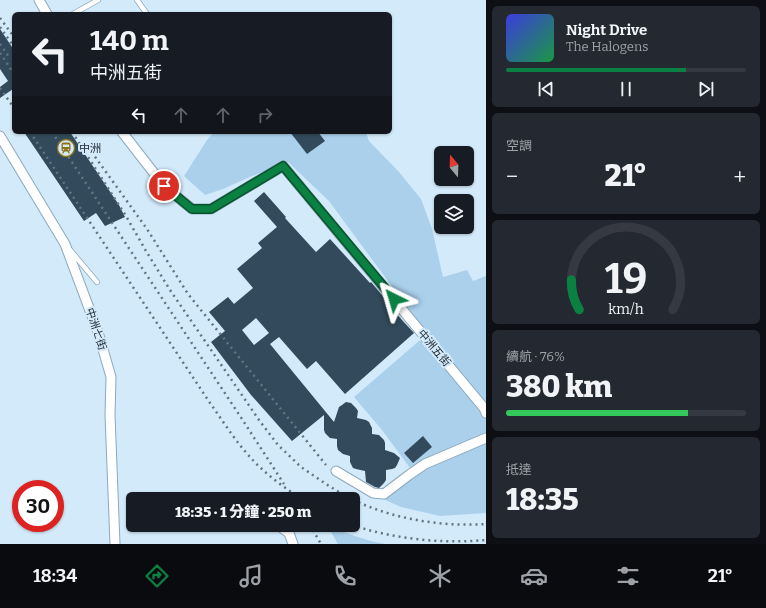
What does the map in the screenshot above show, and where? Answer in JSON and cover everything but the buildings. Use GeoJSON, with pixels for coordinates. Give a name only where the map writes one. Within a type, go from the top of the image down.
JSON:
{"type":"FeatureCollection","features":[{"type":"Feature","properties":{"kind":"street"},"geometry":{"type":"LineString","coordinates":[[39,0],[47,12]]}},
{"type":"Feature","properties":{"kind":"street","name":"中洲五街"},"geometry":{"type":"LineString","coordinates":[[124,134],[164,186],[192,209],[211,209],[283,166],[484,408],[486,413]]}},
{"type":"Feature","properties":{"kind":"street","name":"中洲七街"},"geometry":{"type":"LineString","coordinates":[[0,136],[65,244],[98,332],[111,377],[110,415],[116,544]]}},
{"type":"Feature","properties":{"kind":"street"},"geometry":{"type":"LineString","coordinates":[[336,471],[373,494],[384,494],[409,474],[425,464],[486,438]]}},
{"type":"Feature","properties":{"kind":"street"},"geometry":{"type":"LineString","coordinates":[[288,532],[293,544]]}},
{"type":"Feature","properties":{"kind":"lane"},"geometry":{"type":"LineString","coordinates":[[77,12],[98,0]]}},
{"type":"Feature","properties":{"kind":"lane"},"geometry":{"type":"LineString","coordinates":[[137,0],[146,12]]}},
{"type":"Feature","properties":{"kind":"lane"},"geometry":{"type":"LineString","coordinates":[[65,244],[97,282]]}},
{"type":"Feature","properties":{"kind":"shaded area"},"geometry":{"type":"Polygon","coordinates":[[[212,134],[367,134],[369,141],[399,172],[421,199],[432,229],[443,277],[467,270],[473,281],[486,276],[486,513],[440,516],[401,507],[376,496],[410,468],[382,430],[354,397],[427,334],[329,201],[288,162],[205,195],[184,176],[212,134]]]}},
{"type":"Feature","properties":{"kind":"shaded area"},"geometry":{"type":"Polygon","coordinates":[[[331,532],[344,532],[364,539],[386,544],[338,544],[331,532]]]}},
{"type":"Feature","properties":{"kind":"railway"},"geometry":{"type":"LineString","coordinates":[[0,18],[12,34]]}},
{"type":"Feature","properties":{"kind":"railway"},"geometry":{"type":"LineString","coordinates":[[0,27],[12,44]]}},
{"type":"Feature","properties":{"kind":"railway"},"geometry":{"type":"LineString","coordinates":[[0,44],[9,57]]}},
{"type":"Feature","properties":{"kind":"railway"},"geometry":{"type":"LineString","coordinates":[[0,53],[12,71]]}},
{"type":"Feature","properties":{"kind":"railway"},"geometry":{"type":"LineString","coordinates":[[0,88],[12,105]]}},
{"type":"Feature","properties":{"kind":"railway"},"geometry":{"type":"LineString","coordinates":[[31,134],[234,438],[256,464],[291,492]]}},
{"type":"Feature","properties":{"kind":"railway"},"geometry":{"type":"LineString","coordinates":[[53,134],[284,484]]}},
{"type":"Feature","properties":{"kind":"railway"},"geometry":{"type":"LineString","coordinates":[[73,134],[126,216],[170,290],[259,420],[278,445],[301,467],[339,492]]}},
{"type":"Feature","properties":{"kind":"railway"},"geometry":{"type":"LineString","coordinates":[[88,147],[147,229],[188,294],[326,465]]}},
{"type":"Feature","properties":{"kind":"railway"},"geometry":{"type":"LineString","coordinates":[[360,503],[401,517],[435,523],[469,525],[486,524]]}},
{"type":"Feature","properties":{"kind":"railway"},"geometry":{"type":"LineString","coordinates":[[360,528],[384,534],[435,541],[486,540]]}},
{"type":"Feature","properties":{"kind":"railway"},"geometry":{"type":"LineString","coordinates":[[314,532],[321,544]]}},
{"type":"Feature","properties":{"kind":"place","name":"中洲"},"geometry":{"type":"Point","coordinates":[66,148]}},
{"type":"Feature","properties":{"kind":"route"},"geometry":{"type":"LineString","coordinates":[[164,186],[192,209],[211,209],[283,166],[394,299]]}}]}
